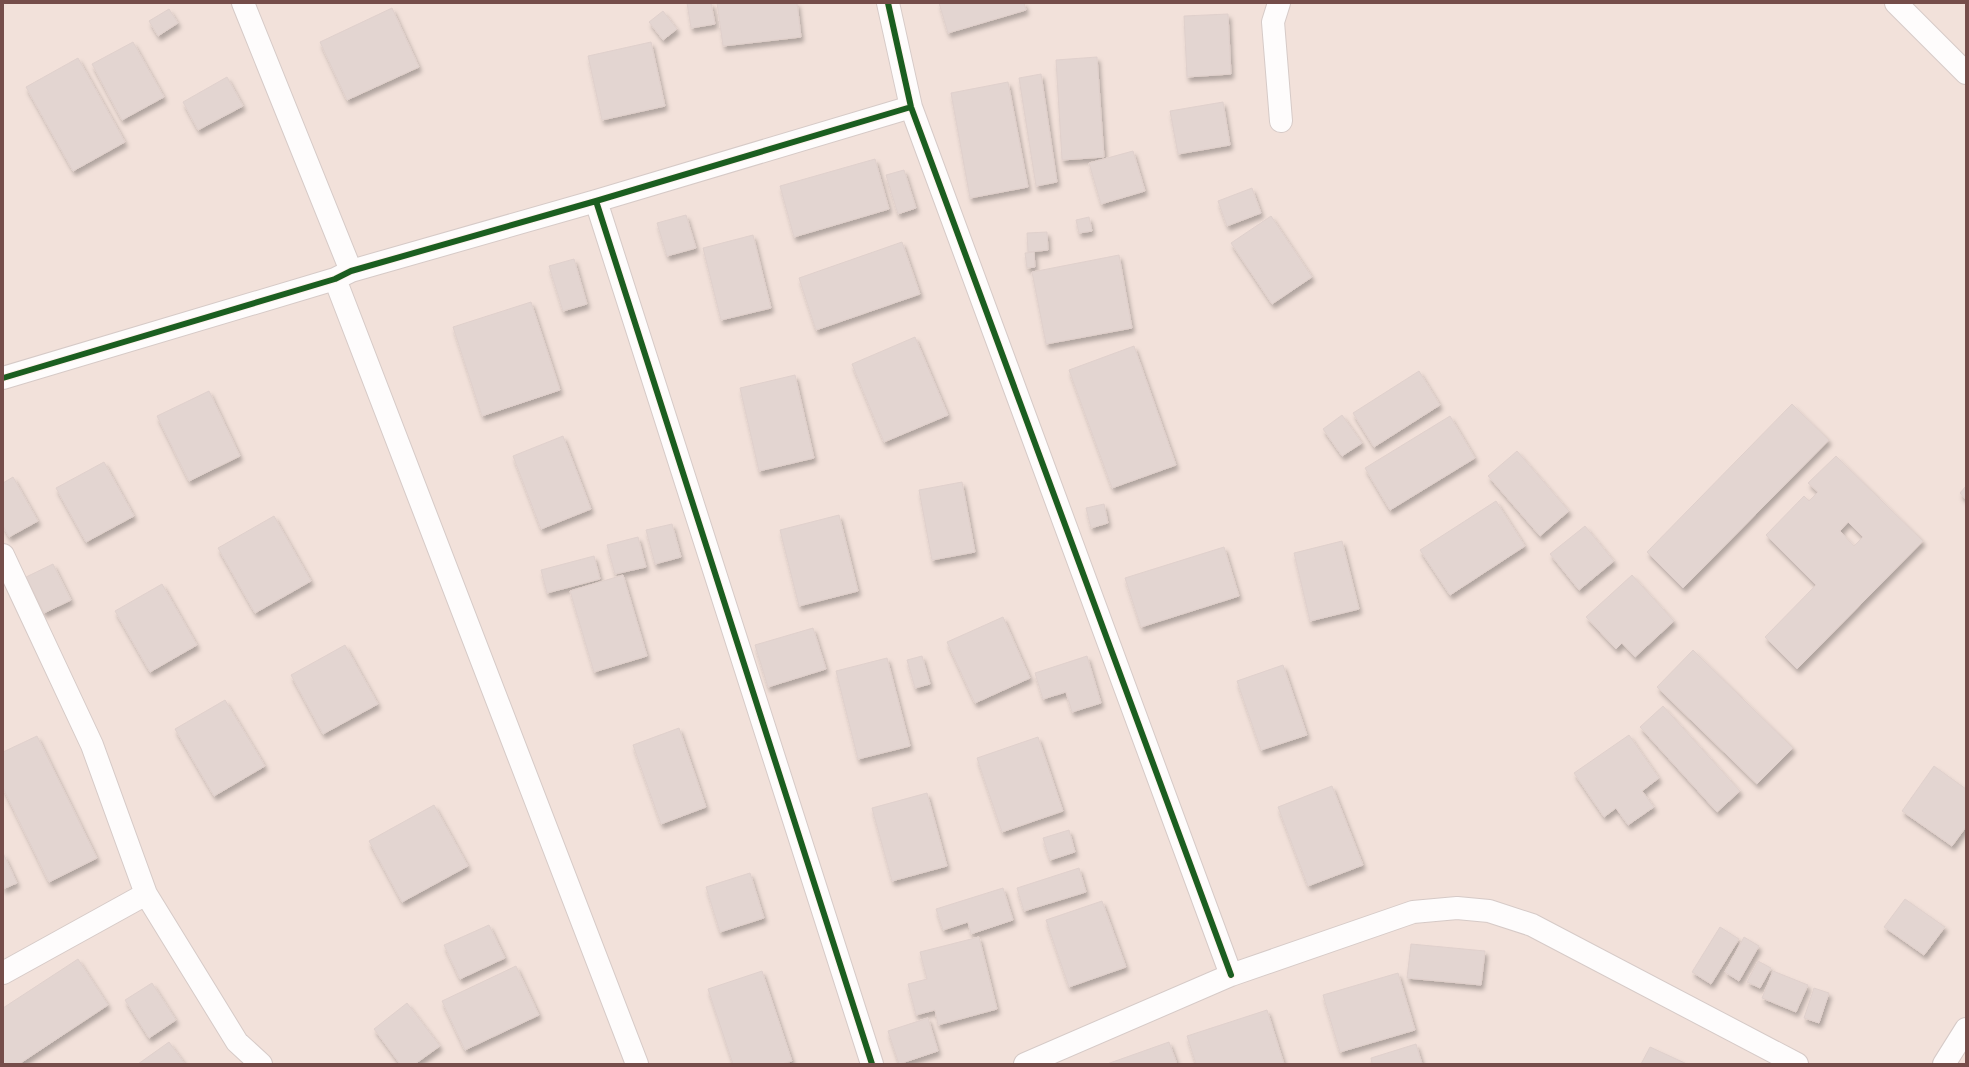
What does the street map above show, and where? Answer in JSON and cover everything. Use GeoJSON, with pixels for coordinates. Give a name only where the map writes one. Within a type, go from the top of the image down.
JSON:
{"type":"FeatureCollection","features":[{"type":"Feature","properties":{"kind":"street"},"geometry":{"type":"LineString","coordinates":[[243,3],[637,1064]]}},
{"type":"Feature","properties":{"kind":"street"},"geometry":{"type":"LineString","coordinates":[[888,3],[911,107],[1232,975]]}},
{"type":"Feature","properties":{"kind":"street"},"geometry":{"type":"LineString","coordinates":[[1279,3],[1273,22],[1280,121]]}},
{"type":"Feature","properties":{"kind":"street"},"geometry":{"type":"LineString","coordinates":[[1896,3],[1966,73]]}},
{"type":"Feature","properties":{"kind":"street"},"geometry":{"type":"LineString","coordinates":[[3,378],[343,275],[911,107]]}},
{"type":"Feature","properties":{"kind":"street"},"geometry":{"type":"LineString","coordinates":[[596,201],[872,1064]]}},
{"type":"Feature","properties":{"kind":"street"},"geometry":{"type":"LineString","coordinates":[[3,555],[92,745],[146,894],[236,1042],[260,1064]]}},
{"type":"Feature","properties":{"kind":"street"},"geometry":{"type":"LineString","coordinates":[[3,973],[146,894]]}},
{"type":"Feature","properties":{"kind":"street"},"geometry":{"type":"LineString","coordinates":[[1026,1064],[1232,975],[1413,912],[1457,908],[1489,911],[1532,925],[1797,1064]]}},
{"type":"Feature","properties":{"kind":"street"},"geometry":{"type":"LineString","coordinates":[[1944,1064],[1966,1029]]}},
{"type":"Feature","properties":{"kind":"shaded area"},"geometry":{"type":"Polygon","coordinates":[[[3,3],[1966,3],[1966,1064],[3,1064],[3,3]]]}},
{"type":"Feature","properties":{"kind":"building"},"geometry":{"type":"Polygon","coordinates":[[[687,3],[711,3],[715,24],[691,28],[687,3]]]}},
{"type":"Feature","properties":{"kind":"building"},"geometry":{"type":"Polygon","coordinates":[[[717,3],[797,3],[801,37],[723,46],[717,3]]]}},
{"type":"Feature","properties":{"kind":"building"},"geometry":{"type":"Polygon","coordinates":[[[939,3],[1024,3],[1026,10],[948,33],[939,3]]]}},
{"type":"Feature","properties":{"kind":"building"},"geometry":{"type":"Polygon","coordinates":[[[392,8],[419,67],[347,100],[320,42],[392,8]]]}},
{"type":"Feature","properties":{"kind":"building"},"geometry":{"type":"Polygon","coordinates":[[[169,9],[178,23],[158,36],[149,21],[169,9]]]}},
{"type":"Feature","properties":{"kind":"building"},"geometry":{"type":"Polygon","coordinates":[[[663,11],[677,29],[663,40],[649,22],[663,11]]]}},
{"type":"Feature","properties":{"kind":"building"},"geometry":{"type":"Polygon","coordinates":[[[1228,14],[1231,74],[1187,77],[1184,16],[1228,14]]]}},
{"type":"Feature","properties":{"kind":"building"},"geometry":{"type":"Polygon","coordinates":[[[133,42],[164,97],[122,120],[92,64],[133,42]]]}},
{"type":"Feature","properties":{"kind":"building"},"geometry":{"type":"Polygon","coordinates":[[[651,42],[665,106],[602,120],[588,56],[651,42]]]}},
{"type":"Feature","properties":{"kind":"building"},"geometry":{"type":"Polygon","coordinates":[[[1097,57],[1104,157],[1062,160],[1056,60],[1097,57]]]}},
{"type":"Feature","properties":{"kind":"building"},"geometry":{"type":"Polygon","coordinates":[[[78,58],[125,142],[73,171],[26,87],[78,58]]]}},
{"type":"Feature","properties":{"kind":"building"},"geometry":{"type":"Polygon","coordinates":[[[1041,74],[1057,182],[1036,186],[1019,78],[1041,74]]]}},
{"type":"Feature","properties":{"kind":"building"},"geometry":{"type":"Polygon","coordinates":[[[227,77],[243,106],[198,130],[183,102],[227,77]]]}},
{"type":"Feature","properties":{"kind":"building"},"geometry":{"type":"Polygon","coordinates":[[[1008,82],[1028,187],[970,198],[951,93],[1008,82]]]}},
{"type":"Feature","properties":{"kind":"building"},"geometry":{"type":"Polygon","coordinates":[[[1223,102],[1230,145],[1178,154],[1170,111],[1223,102]]]}},
{"type":"Feature","properties":{"kind":"building"},"geometry":{"type":"Polygon","coordinates":[[[1133,151],[1145,191],[1101,204],[1089,163],[1133,151]]]}},
{"type":"Feature","properties":{"kind":"building"},"geometry":{"type":"Polygon","coordinates":[[[875,159],[889,209],[794,237],[780,186],[875,159]]]}},
{"type":"Feature","properties":{"kind":"building"},"geometry":{"type":"Polygon","coordinates":[[[904,170],[916,208],[898,214],[886,175],[904,170]]]}},
{"type":"Feature","properties":{"kind":"building"},"geometry":{"type":"Polygon","coordinates":[[[1252,188],[1261,213],[1227,226],[1218,201],[1252,188]]]}},
{"type":"Feature","properties":{"kind":"building"},"geometry":{"type":"Polygon","coordinates":[[[686,215],[696,248],[667,256],[657,223],[686,215]]]}},
{"type":"Feature","properties":{"kind":"building"},"geometry":{"type":"Polygon","coordinates":[[[1271,216],[1312,277],[1272,304],[1231,243],[1271,216]]]}},
{"type":"Feature","properties":{"kind":"building"},"geometry":{"type":"Polygon","coordinates":[[[1089,217],[1092,231],[1079,233],[1076,220],[1089,217]]]}},
{"type":"Feature","properties":{"kind":"building"},"geometry":{"type":"Polygon","coordinates":[[[1047,232],[1048,250],[1028,252],[1027,233],[1047,232]]]}},
{"type":"Feature","properties":{"kind":"building"},"geometry":{"type":"Polygon","coordinates":[[[753,235],[771,308],[721,320],[703,248],[753,235]]]}},
{"type":"Feature","properties":{"kind":"building"},"geometry":{"type":"Polygon","coordinates":[[[902,242],[920,294],[816,330],[799,278],[902,242]]]}},
{"type":"Feature","properties":{"kind":"building"},"geometry":{"type":"Polygon","coordinates":[[[1034,252],[1035,267],[1027,268],[1025,253],[1034,252]]]}},
{"type":"Feature","properties":{"kind":"building"},"geometry":{"type":"Polygon","coordinates":[[[1119,255],[1132,328],[1046,344],[1032,272],[1119,255]]]}},
{"type":"Feature","properties":{"kind":"building"},"geometry":{"type":"Polygon","coordinates":[[[574,259],[587,304],[563,311],[549,266],[574,259]]]}},
{"type":"Feature","properties":{"kind":"building"},"geometry":{"type":"Polygon","coordinates":[[[531,302],[560,390],[482,416],[453,327],[531,302]]]}},
{"type":"Feature","properties":{"kind":"building"},"geometry":{"type":"Polygon","coordinates":[[[915,337],[948,415],[884,442],[852,364],[915,337]]]}},
{"type":"Feature","properties":{"kind":"building"},"geometry":{"type":"Polygon","coordinates":[[[1134,346],[1176,465],[1112,488],[1069,370],[1134,346]]]}},
{"type":"Feature","properties":{"kind":"building"},"geometry":{"type":"Polygon","coordinates":[[[1419,371],[1440,405],[1374,447],[1353,413],[1419,371]]]}},
{"type":"Feature","properties":{"kind":"building"},"geometry":{"type":"Polygon","coordinates":[[[795,375],[814,458],[759,471],[740,388],[795,375]]]}},
{"type":"Feature","properties":{"kind":"building"},"geometry":{"type":"Polygon","coordinates":[[[209,391],[240,456],[189,481],[157,416],[209,391]]]}},
{"type":"Feature","properties":{"kind":"building"},"geometry":{"type":"Polygon","coordinates":[[[1792,404],[1829,440],[1683,588],[1647,552],[1792,404]]]}},
{"type":"Feature","properties":{"kind":"building"},"geometry":{"type":"Polygon","coordinates":[[[1342,415],[1362,443],[1342,456],[1323,429],[1342,415]]]}},
{"type":"Feature","properties":{"kind":"building"},"geometry":{"type":"Polygon","coordinates":[[[1450,416],[1475,458],[1390,510],[1365,468],[1450,416]]]}},
{"type":"Feature","properties":{"kind":"building"},"geometry":{"type":"Polygon","coordinates":[[[563,436],[591,509],[541,529],[513,456],[563,436]]]}},
{"type":"Feature","properties":{"kind":"building"},"geometry":{"type":"Polygon","coordinates":[[[1517,451],[1569,511],[1540,536],[1488,476],[1517,451]]]}},
{"type":"Feature","properties":{"kind":"building"},"geometry":{"type":"Polygon","coordinates":[[[1836,456],[1923,541],[1797,669],[1765,637],[1816,585],[1766,535],[1804,496],[1809,501],[1818,492],[1808,483],[1836,456]],[[1848,522],[1840,531],[1854,546],[1863,537],[1848,522]]]}},
{"type":"Feature","properties":{"kind":"building"},"geometry":{"type":"Polygon","coordinates":[[[104,462],[134,516],[86,542],[56,488],[104,462]]]}},
{"type":"Feature","properties":{"kind":"building"},"geometry":{"type":"Polygon","coordinates":[[[13,477],[38,521],[9,537],[3,526],[3,483],[13,477]]]}},
{"type":"Feature","properties":{"kind":"building"},"geometry":{"type":"Polygon","coordinates":[[[962,482],[975,552],[932,560],[919,490],[962,482]]]}},
{"type":"Feature","properties":{"kind":"building"},"geometry":{"type":"Polygon","coordinates":[[[1966,486],[1966,500],[1960,493],[1966,486]]]}},
{"type":"Feature","properties":{"kind":"building"},"geometry":{"type":"Polygon","coordinates":[[[1496,501],[1525,546],[1450,595],[1420,550],[1496,501]]]}},
{"type":"Feature","properties":{"kind":"building"},"geometry":{"type":"Polygon","coordinates":[[[1104,504],[1108,523],[1091,528],[1086,508],[1104,504]]]}},
{"type":"Feature","properties":{"kind":"building"},"geometry":{"type":"Polygon","coordinates":[[[839,515],[858,591],[799,606],[780,530],[839,515]]]}},
{"type":"Feature","properties":{"kind":"building"},"geometry":{"type":"Polygon","coordinates":[[[274,516],[311,581],[255,613],[218,548],[274,516]]]}},
{"type":"Feature","properties":{"kind":"building"},"geometry":{"type":"Polygon","coordinates":[[[672,524],[681,557],[655,564],[646,530],[672,524]]]}},
{"type":"Feature","properties":{"kind":"building"},"geometry":{"type":"Polygon","coordinates":[[[1585,526],[1614,561],[1579,590],[1550,554],[1585,526]]]}},
{"type":"Feature","properties":{"kind":"building"},"geometry":{"type":"Polygon","coordinates":[[[638,537],[646,567],[615,574],[607,545],[638,537]]]}},
{"type":"Feature","properties":{"kind":"building"},"geometry":{"type":"Polygon","coordinates":[[[1342,541],[1359,609],[1310,621],[1294,553],[1342,541]]]}},
{"type":"Feature","properties":{"kind":"building"},"geometry":{"type":"Polygon","coordinates":[[[1224,547],[1239,596],[1141,627],[1125,578],[1224,547]]]}},
{"type":"Feature","properties":{"kind":"building"},"geometry":{"type":"Polygon","coordinates":[[[594,556],[600,579],[547,593],[541,570],[594,556]]]}},
{"type":"Feature","properties":{"kind":"building"},"geometry":{"type":"Polygon","coordinates":[[[53,564],[71,600],[44,613],[26,577],[53,564]]]}},
{"type":"Feature","properties":{"kind":"building"},"geometry":{"type":"Polygon","coordinates":[[[623,575],[647,656],[594,672],[570,591],[623,575]]]}},
{"type":"Feature","properties":{"kind":"building"},"geometry":{"type":"Polygon","coordinates":[[[1632,575],[1674,621],[1635,657],[1622,643],[1616,649],[1586,617],[1632,575]]]}},
{"type":"Feature","properties":{"kind":"building"},"geometry":{"type":"Polygon","coordinates":[[[162,584],[197,645],[150,672],[115,611],[162,584]]]}},
{"type":"Feature","properties":{"kind":"building"},"geometry":{"type":"Polygon","coordinates":[[[1003,617],[1030,678],[975,703],[947,642],[1003,617]]]}},
{"type":"Feature","properties":{"kind":"building"},"geometry":{"type":"Polygon","coordinates":[[[813,628],[826,669],[768,687],[755,645],[813,628]]]}},
{"type":"Feature","properties":{"kind":"building"},"geometry":{"type":"Polygon","coordinates":[[[345,645],[378,704],[323,734],[291,675],[345,645]]]}},
{"type":"Feature","properties":{"kind":"building"},"geometry":{"type":"Polygon","coordinates":[[[1693,650],[1793,748],[1757,784],[1657,687],[1693,650]]]}},
{"type":"Feature","properties":{"kind":"building"},"geometry":{"type":"Polygon","coordinates":[[[922,656],[930,684],[915,688],[907,660],[922,656]]]}},
{"type":"Feature","properties":{"kind":"building"},"geometry":{"type":"Polygon","coordinates":[[[1087,656],[1101,703],[1072,712],[1066,692],[1043,699],[1035,673],[1087,656]]]}},
{"type":"Feature","properties":{"kind":"building"},"geometry":{"type":"Polygon","coordinates":[[[887,658],[910,746],[858,759],[836,671],[887,658]]]}},
{"type":"Feature","properties":{"kind":"building"},"geometry":{"type":"Polygon","coordinates":[[[1283,665],[1307,735],[1261,750],[1237,681],[1283,665]]]}},
{"type":"Feature","properties":{"kind":"building"},"geometry":{"type":"Polygon","coordinates":[[[225,700],[265,766],[214,796],[175,729],[225,700]]]}},
{"type":"Feature","properties":{"kind":"building"},"geometry":{"type":"Polygon","coordinates":[[[1663,706],[1740,791],[1717,812],[1640,727],[1663,706]]]}},
{"type":"Feature","properties":{"kind":"building"},"geometry":{"type":"Polygon","coordinates":[[[679,728],[706,807],[661,824],[633,745],[679,728]]]}},
{"type":"Feature","properties":{"kind":"building"},"geometry":{"type":"Polygon","coordinates":[[[1629,735],[1659,778],[1642,791],[1654,807],[1628,825],[1616,808],[1604,817],[1574,773],[1629,735]]]}},
{"type":"Feature","properties":{"kind":"building"},"geometry":{"type":"Polygon","coordinates":[[[37,736],[97,858],[49,882],[3,788],[3,752],[37,736]]]}},
{"type":"Feature","properties":{"kind":"building"},"geometry":{"type":"Polygon","coordinates":[[[1038,737],[1063,811],[1002,832],[977,758],[1038,737]]]}},
{"type":"Feature","properties":{"kind":"building"},"geometry":{"type":"Polygon","coordinates":[[[1934,766],[1966,789],[1966,827],[1952,846],[1902,811],[1934,766]]]}},
{"type":"Feature","properties":{"kind":"building"},"geometry":{"type":"Polygon","coordinates":[[[1332,786],[1363,865],[1308,886],[1278,807],[1332,786]]]}},
{"type":"Feature","properties":{"kind":"building"},"geometry":{"type":"Polygon","coordinates":[[[927,793],[947,866],[892,881],[872,808],[927,793]]]}},
{"type":"Feature","properties":{"kind":"building"},"geometry":{"type":"Polygon","coordinates":[[[434,805],[468,866],[402,902],[369,841],[434,805]]]}},
{"type":"Feature","properties":{"kind":"building"},"geometry":{"type":"Polygon","coordinates":[[[1069,830],[1075,852],[1050,860],[1043,838],[1069,830]]]}},
{"type":"Feature","properties":{"kind":"building"},"geometry":{"type":"Polygon","coordinates":[[[3,853],[17,883],[3,889],[3,853]]]}},
{"type":"Feature","properties":{"kind":"building"},"geometry":{"type":"Polygon","coordinates":[[[1079,868],[1086,892],[1024,911],[1017,888],[1079,868]]]}},
{"type":"Feature","properties":{"kind":"building"},"geometry":{"type":"Polygon","coordinates":[[[750,873],[764,918],[720,932],[706,887],[750,873]]]}},
{"type":"Feature","properties":{"kind":"building"},"geometry":{"type":"Polygon","coordinates":[[[1003,888],[1013,920],[971,934],[968,922],[943,930],[936,909],[1003,888]]]}},
{"type":"Feature","properties":{"kind":"building"},"geometry":{"type":"Polygon","coordinates":[[[1905,899],[1945,927],[1924,955],[1884,927],[1905,899]]]}},
{"type":"Feature","properties":{"kind":"building"},"geometry":{"type":"Polygon","coordinates":[[[1102,901],[1126,967],[1069,987],[1046,920],[1102,901]]]}},
{"type":"Feature","properties":{"kind":"building"},"geometry":{"type":"Polygon","coordinates":[[[489,925],[505,958],[460,979],[444,945],[489,925]]]}},
{"type":"Feature","properties":{"kind":"building"},"geometry":{"type":"Polygon","coordinates":[[[1720,927],[1739,939],[1711,984],[1692,972],[1720,927]]]}},
{"type":"Feature","properties":{"kind":"building"},"geometry":{"type":"Polygon","coordinates":[[[979,937],[997,1009],[938,1025],[935,1010],[916,1015],[908,984],[927,979],[920,952],[979,937]]]}},
{"type":"Feature","properties":{"kind":"building"},"geometry":{"type":"Polygon","coordinates":[[[1744,937],[1759,946],[1739,981],[1725,972],[1744,937]]]}},
{"type":"Feature","properties":{"kind":"building"},"geometry":{"type":"Polygon","coordinates":[[[1411,944],[1485,951],[1481,985],[1407,978],[1411,944]]]}},
{"type":"Feature","properties":{"kind":"building"},"geometry":{"type":"Polygon","coordinates":[[[78,959],[108,1005],[19,1064],[3,1064],[3,1008],[78,959]]]}},
{"type":"Feature","properties":{"kind":"building"},"geometry":{"type":"Polygon","coordinates":[[[1758,961],[1771,968],[1760,988],[1747,982],[1758,961]]]}},
{"type":"Feature","properties":{"kind":"building"},"geometry":{"type":"Polygon","coordinates":[[[516,966],[539,1015],[465,1050],[442,1001],[516,966]]]}},
{"type":"Feature","properties":{"kind":"building"},"geometry":{"type":"Polygon","coordinates":[[[762,971],[792,1061],[782,1064],[733,1064],[708,989],[762,971]]]}},
{"type":"Feature","properties":{"kind":"building"},"geometry":{"type":"Polygon","coordinates":[[[1773,971],[1808,985],[1796,1012],[1762,998],[1773,971]]]}},
{"type":"Feature","properties":{"kind":"building"},"geometry":{"type":"Polygon","coordinates":[[[1398,973],[1415,1030],[1340,1052],[1323,995],[1398,973]]]}},
{"type":"Feature","properties":{"kind":"building"},"geometry":{"type":"Polygon","coordinates":[[[152,983],[176,1020],[149,1038],[125,1000],[152,983]]]}},
{"type":"Feature","properties":{"kind":"building"},"geometry":{"type":"Polygon","coordinates":[[[1814,988],[1829,993],[1819,1023],[1804,1018],[1814,988]]]}},
{"type":"Feature","properties":{"kind":"building"},"geometry":{"type":"Polygon","coordinates":[[[407,1003],[440,1046],[415,1064],[400,1064],[374,1029],[407,1003]]]}},
{"type":"Feature","properties":{"kind":"building"},"geometry":{"type":"Polygon","coordinates":[[[1267,1010],[1284,1064],[1196,1064],[1187,1036],[1267,1010]]]}},
{"type":"Feature","properties":{"kind":"building"},"geometry":{"type":"Polygon","coordinates":[[[928,1018],[938,1051],[899,1064],[888,1031],[928,1018]]]}},
{"type":"Feature","properties":{"kind":"building"},"geometry":{"type":"Polygon","coordinates":[[[169,1042],[185,1064],[138,1064],[169,1042]]]}},
{"type":"Feature","properties":{"kind":"building"},"geometry":{"type":"Polygon","coordinates":[[[1169,1042],[1177,1064],[1107,1064],[1169,1042]]]}},
{"type":"Feature","properties":{"kind":"building"},"geometry":{"type":"Polygon","coordinates":[[[1416,1044],[1422,1064],[1372,1064],[1371,1058],[1416,1044]]]}},
{"type":"Feature","properties":{"kind":"building"},"geometry":{"type":"Polygon","coordinates":[[[1650,1047],[1687,1064],[1641,1064],[1650,1047]]]}},
{"type":"Feature","properties":{"kind":"cycle path"},"geometry":{"type":"LineString","coordinates":[[888,3],[911,107],[1231,975]]}},
{"type":"Feature","properties":{"kind":"cycle path"},"geometry":{"type":"LineString","coordinates":[[3,378],[335,279],[351,271],[596,201],[911,107]]}},
{"type":"Feature","properties":{"kind":"cycle path"},"geometry":{"type":"LineString","coordinates":[[596,201],[872,1064]]}}]}
